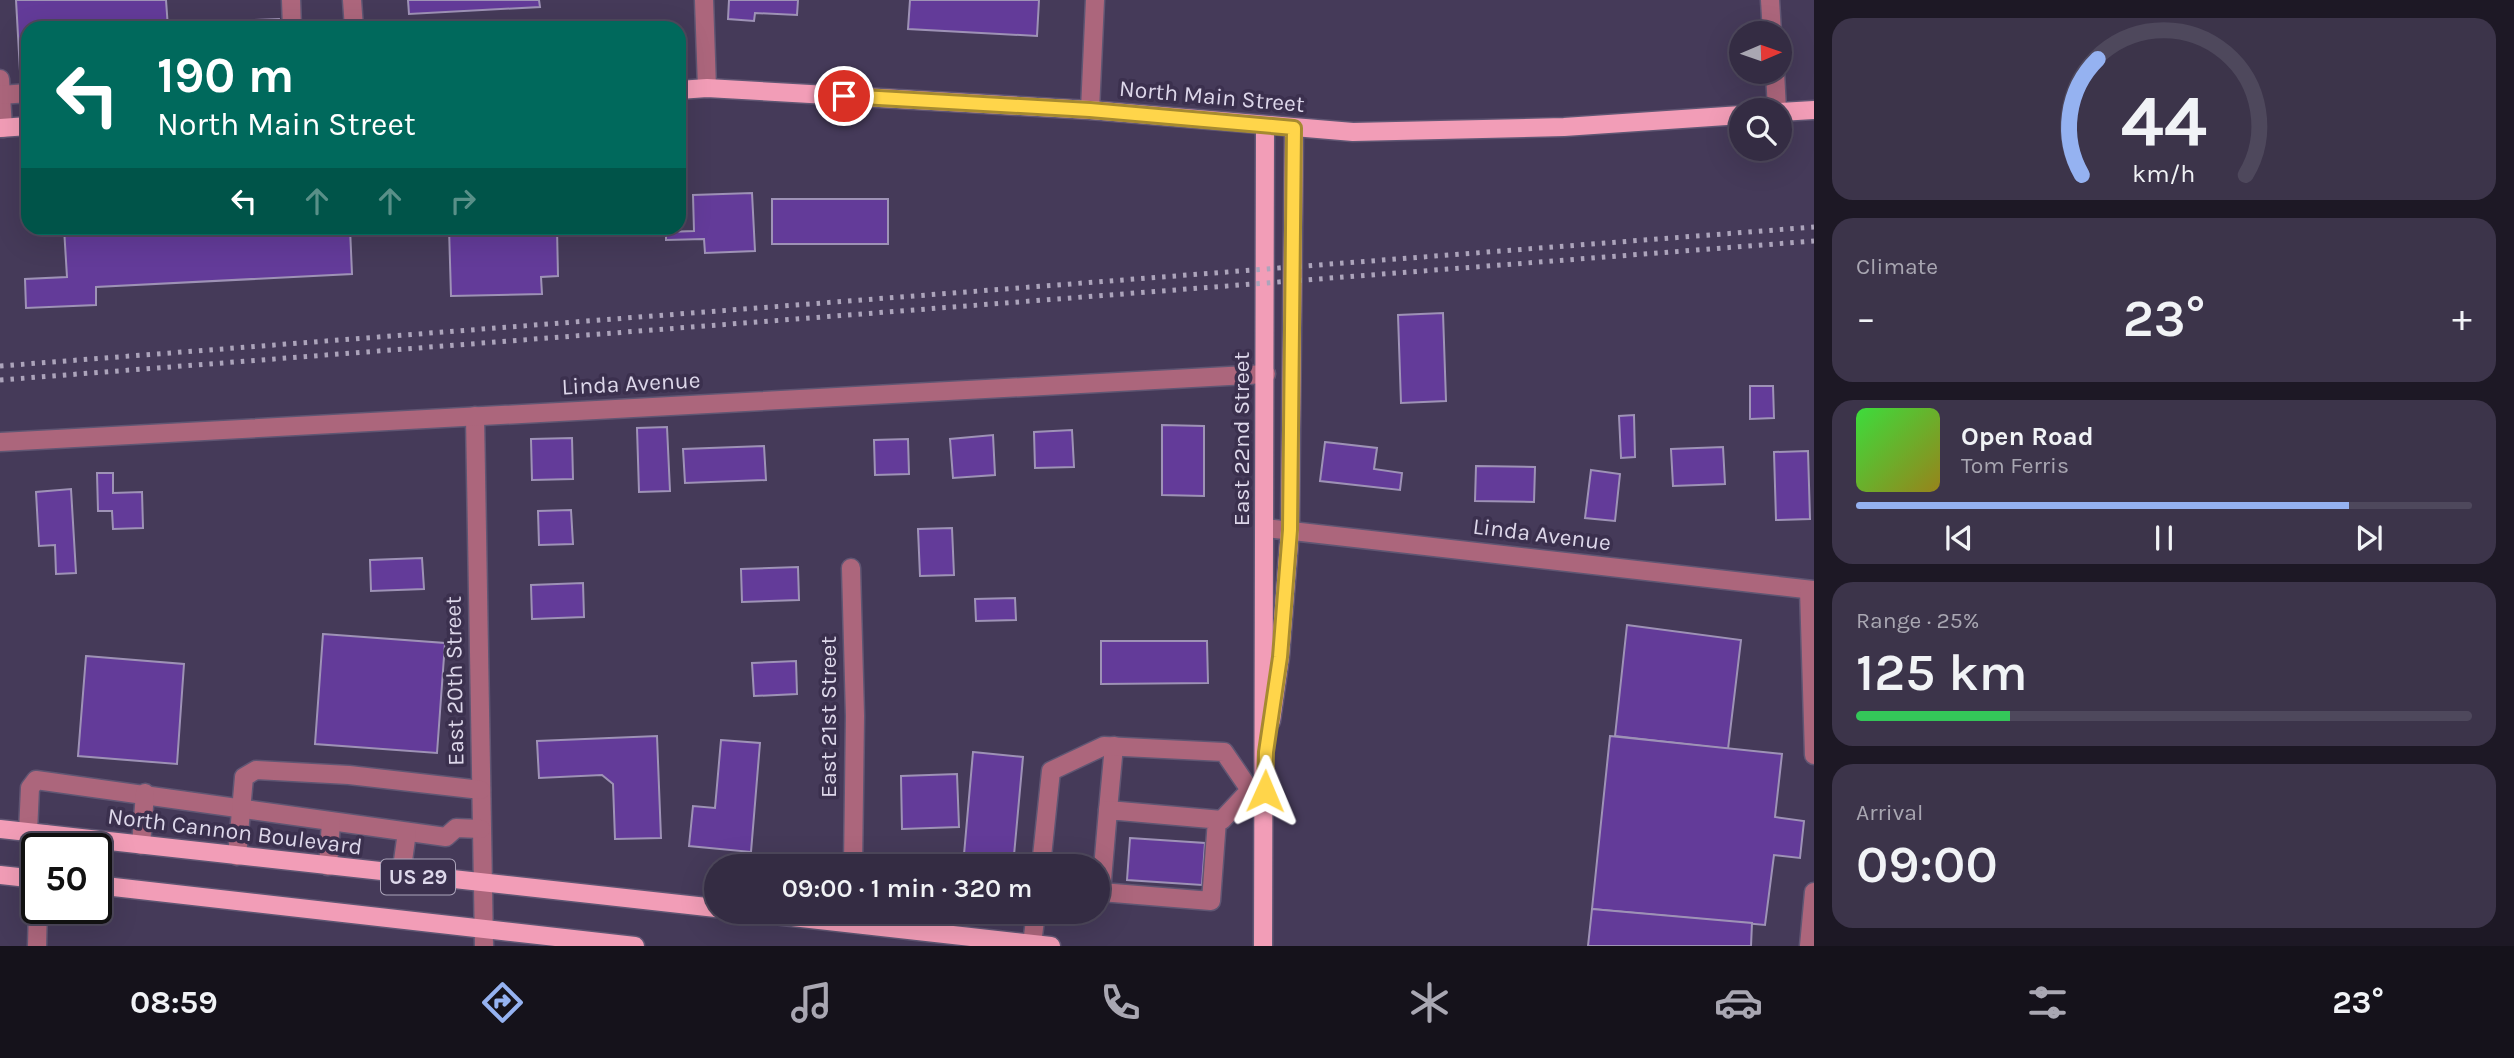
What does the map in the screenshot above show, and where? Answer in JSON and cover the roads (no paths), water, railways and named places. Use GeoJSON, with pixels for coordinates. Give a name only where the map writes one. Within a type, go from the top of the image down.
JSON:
{"type":"FeatureCollection","features":[{"type":"Feature","properties":{"kind":"main road","name":"North Main Street"},"geometry":{"type":"LineString","coordinates":[[686,90],[707,88],[1090,110],[1265,127],[1391,132],[1564,127],[1729,116]]}},
{"type":"Feature","properties":{"kind":"main road"},"geometry":{"type":"LineString","coordinates":[[1792,111],[1814,110]]}},
{"type":"Feature","properties":{"kind":"main road"},"geometry":{"type":"LineString","coordinates":[[2,128],[21,127]]}},
{"type":"Feature","properties":{"kind":"main road","name":"East 22nd Street"},"geometry":{"type":"LineString","coordinates":[[1265,127],[1265,528],[1262,655],[1266,752]]}},
{"type":"Feature","properties":{"kind":"main road","name":"East 22nd Street"},"geometry":{"type":"LineString","coordinates":[[1263,946],[1258,790],[1280,657],[1290,530],[1294,128]]}},
{"type":"Feature","properties":{"kind":"main road","name":"North Cannon Boulevard"},"geometry":{"type":"LineString","coordinates":[[0,829],[21,834]]}},
{"type":"Feature","properties":{"kind":"main road","name":"North Cannon Boulevard"},"geometry":{"type":"LineString","coordinates":[[112,843],[704,907]]}},
{"type":"Feature","properties":{"kind":"main road"},"geometry":{"type":"LineString","coordinates":[[0,875],[21,877]]}},
{"type":"Feature","properties":{"kind":"main road","name":"US 29"},"geometry":{"type":"LineString","coordinates":[[112,887],[484,937],[635,946]]}},
{"type":"Feature","properties":{"kind":"main road"},"geometry":{"type":"LineString","coordinates":[[899,924],[1051,946]]}},
{"type":"Feature","properties":{"kind":"street"},"geometry":{"type":"LineString","coordinates":[[291,0],[292,21]]}},
{"type":"Feature","properties":{"kind":"street"},"geometry":{"type":"LineString","coordinates":[[352,0],[354,21]]}},
{"type":"Feature","properties":{"kind":"street"},"geometry":{"type":"LineString","coordinates":[[704,0],[707,88]]}},
{"type":"Feature","properties":{"kind":"street"},"geometry":{"type":"LineString","coordinates":[[1090,110],[1095,0]]}},
{"type":"Feature","properties":{"kind":"street"},"geometry":{"type":"LineString","coordinates":[[1770,0],[1771,21]]}},
{"type":"Feature","properties":{"kind":"street"},"geometry":{"type":"LineString","coordinates":[[2,128],[1,87],[21,91]]}},
{"type":"Feature","properties":{"kind":"street","name":"Linda Avenue"},"geometry":{"type":"LineString","coordinates":[[0,442],[1265,374]]}},
{"type":"Feature","properties":{"kind":"street","name":"East 20th Street"},"geometry":{"type":"LineString","coordinates":[[475,416],[484,937]]}},
{"type":"Feature","properties":{"kind":"street","name":"Linda Avenue"},"geometry":{"type":"LineString","coordinates":[[1265,528],[1811,590]]}},
{"type":"Feature","properties":{"kind":"street","name":"East 21st Street"},"geometry":{"type":"LineString","coordinates":[[851,568],[855,716],[853,854]]}},
{"type":"Feature","properties":{"kind":"street"},"geometry":{"type":"LineString","coordinates":[[1811,590],[1814,755]]}},
{"type":"Feature","properties":{"kind":"street"},"geometry":{"type":"LineString","coordinates":[[1042,854],[1051,771],[1104,746],[1224,752],[1258,790],[1222,820],[1108,810]]}},
{"type":"Feature","properties":{"kind":"street"},"geometry":{"type":"LineString","coordinates":[[1103,854],[1114,746]]}},
{"type":"Feature","properties":{"kind":"street"},"geometry":{"type":"LineString","coordinates":[[237,856],[244,777],[256,770],[349,775],[481,790]]}},
{"type":"Feature","properties":{"kind":"street"},"geometry":{"type":"LineString","coordinates":[[38,833],[30,788],[36,780],[145,793],[241,810],[446,837],[456,828],[481,829]]}},
{"type":"Feature","properties":{"kind":"street"},"geometry":{"type":"LineString","coordinates":[[141,845],[145,793]]}},
{"type":"Feature","properties":{"kind":"street"},"geometry":{"type":"LineString","coordinates":[[1110,892],[1210,901],[1217,820]]}},
{"type":"Feature","properties":{"kind":"street"},"geometry":{"type":"LineString","coordinates":[[328,866],[331,822]]}},
{"type":"Feature","properties":{"kind":"street"},"geometry":{"type":"LineString","coordinates":[[401,875],[407,832]]}},
{"type":"Feature","properties":{"kind":"street"},"geometry":{"type":"LineString","coordinates":[[1809,946],[1814,892]]}},
{"type":"Feature","properties":{"kind":"street"},"geometry":{"type":"LineString","coordinates":[[37,946],[38,924]]}},
{"type":"Feature","properties":{"kind":"street"},"geometry":{"type":"LineString","coordinates":[[1032,944],[1034,924]]}},
{"type":"Feature","properties":{"kind":"railway"},"geometry":{"type":"LineString","coordinates":[[0,366],[1814,227]]}},
{"type":"Feature","properties":{"kind":"railway"},"geometry":{"type":"LineString","coordinates":[[0,380],[1814,241]]}}]}
